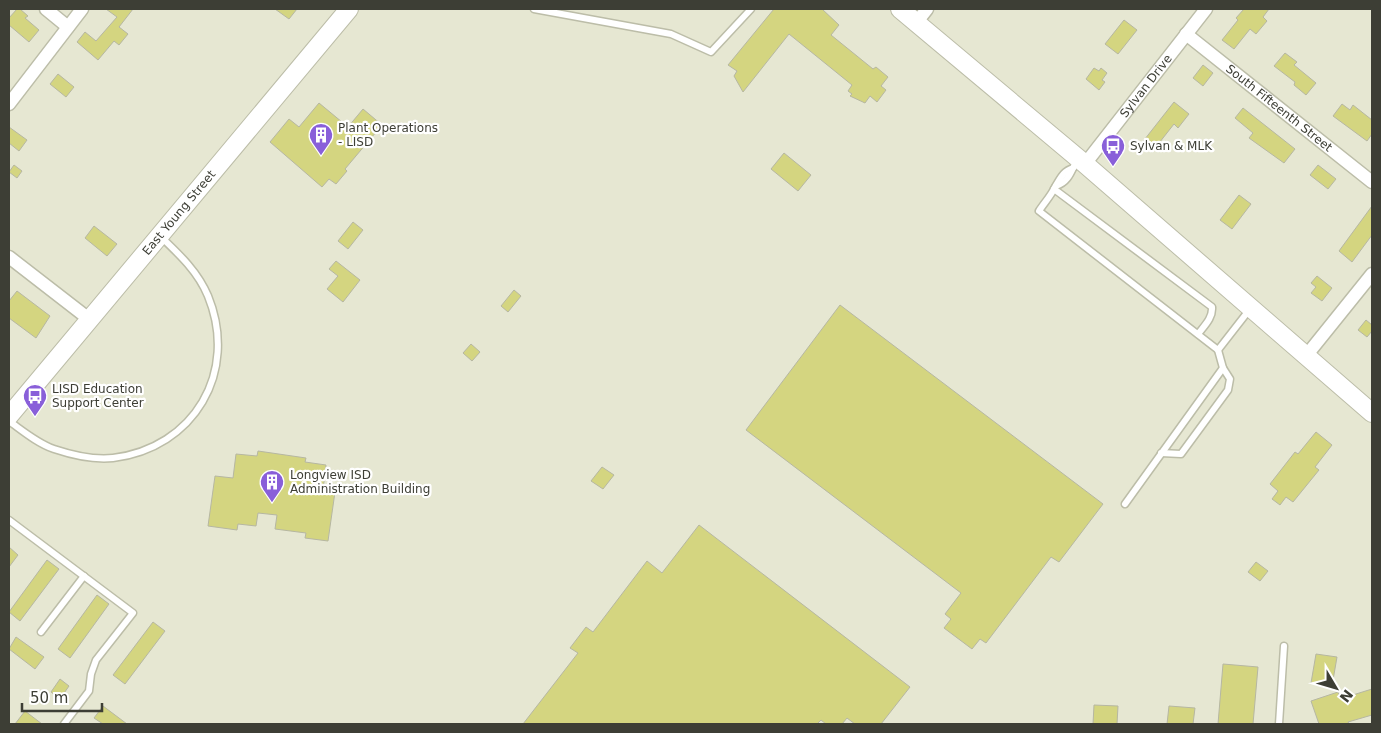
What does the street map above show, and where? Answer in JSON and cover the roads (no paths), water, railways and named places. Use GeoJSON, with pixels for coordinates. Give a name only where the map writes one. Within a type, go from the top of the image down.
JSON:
{"type":"FeatureCollection","features":[{"type":"Feature","properties":{"kind":"street"},"geometry":{"type":"LineString","coordinates":[[46,9],[68,27]]}},
{"type":"Feature","properties":{"kind":"street"},"geometry":{"type":"LineString","coordinates":[[9,104],[82,9]]}},
{"type":"Feature","properties":{"kind":"street","name":"East Young Street"},"geometry":{"type":"LineString","coordinates":[[9,416],[349,9]]}},
{"type":"Feature","properties":{"kind":"street"},"geometry":{"type":"LineString","coordinates":[[900,9],[922,16],[1079,164],[1251,308],[1372,413]]}},
{"type":"Feature","properties":{"kind":"street","name":"Sylvan Drive"},"geometry":{"type":"LineString","coordinates":[[1079,164],[1206,9]]}},
{"type":"Feature","properties":{"kind":"street","name":"South Fifteenth Street"},"geometry":{"type":"LineString","coordinates":[[1186,34],[1372,182]]}},
{"type":"Feature","properties":{"kind":"street"},"geometry":{"type":"LineString","coordinates":[[9,257],[89,319]]}},
{"type":"Feature","properties":{"kind":"street"},"geometry":{"type":"LineString","coordinates":[[1306,356],[1372,274]]}},
{"type":"Feature","properties":{"kind":"lane"},"geometry":{"type":"LineString","coordinates":[[534,9],[671,34],[711,52],[751,9]]}},
{"type":"Feature","properties":{"kind":"lane"},"geometry":{"type":"LineString","coordinates":[[1079,164],[1062,184],[1055,188],[1039,211],[1218,350],[1223,368],[1230,379],[1228,390],[1181,454],[1161,454]]}},
{"type":"Feature","properties":{"kind":"lane"},"geometry":{"type":"LineString","coordinates":[[1055,188],[1212,307],[1210,318],[1198,334]]}},
{"type":"Feature","properties":{"kind":"lane"},"geometry":{"type":"LineString","coordinates":[[9,421],[53,448],[89,457],[111,458],[138,452],[163,442],[180,430],[194,414],[209,388],[215,370],[218,339],[216,322],[208,295],[197,275],[183,258],[159,235]]}},
{"type":"Feature","properties":{"kind":"lane"},"geometry":{"type":"LineString","coordinates":[[1218,350],[1251,308]]}},
{"type":"Feature","properties":{"kind":"lane"},"geometry":{"type":"LineString","coordinates":[[1125,504],[1223,368]]}},
{"type":"Feature","properties":{"kind":"lane"},"geometry":{"type":"LineString","coordinates":[[9,520],[133,613],[96,660],[89,691],[66,724]]}},
{"type":"Feature","properties":{"kind":"lane"},"geometry":{"type":"LineString","coordinates":[[42,632],[84,576]]}},
{"type":"Feature","properties":{"kind":"lane"},"geometry":{"type":"LineString","coordinates":[[1279,724],[1284,646]]}},
{"type":"Feature","properties":{"kind":"place","name":"Plant Operations - LISD"},"geometry":{"type":"Point","coordinates":[321,156]}},
{"type":"Feature","properties":{"kind":"place","name":"Sylvan & MLK"},"geometry":{"type":"Point","coordinates":[1113,167]}},
{"type":"Feature","properties":{"kind":"place","name":"LISD Education Support Center"},"geometry":{"type":"Point","coordinates":[35,417]}},
{"type":"Feature","properties":{"kind":"place","name":"Longview ISD Administration Building"},"geometry":{"type":"Point","coordinates":[272,503]}}]}
